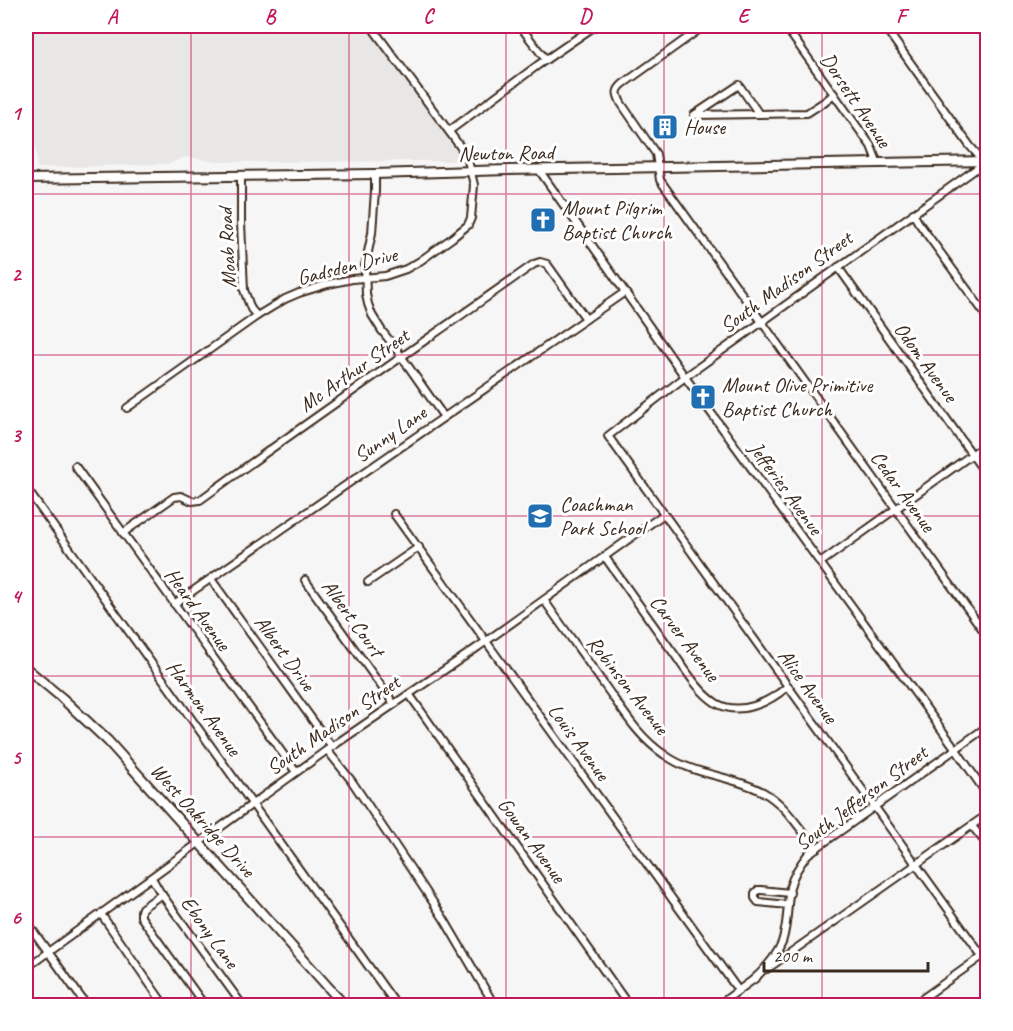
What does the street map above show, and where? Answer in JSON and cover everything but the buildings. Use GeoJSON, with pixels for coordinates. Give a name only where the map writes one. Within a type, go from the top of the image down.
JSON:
{"type":"FeatureCollection","features":[{"type":"Feature","properties":{"kind":"main road","name":"Newton Road"},"geometry":{"type":"LineString","coordinates":[[26,179],[987,161]]}},
{"type":"Feature","properties":{"kind":"main road","name":"West Oakridge Drive"},"geometry":{"type":"LineString","coordinates":[[26,668],[108,741],[345,1005]]}},
{"type":"Feature","properties":{"kind":"street"},"geometry":{"type":"LineString","coordinates":[[372,26],[467,156],[471,171]]}},
{"type":"Feature","properties":{"kind":"street"},"geometry":{"type":"LineString","coordinates":[[520,26],[546,60]]}},
{"type":"Feature","properties":{"kind":"street"},"geometry":{"type":"LineString","coordinates":[[449,131],[595,26]]}},
{"type":"Feature","properties":{"kind":"street","name":"Cedar Avenue"},"geometry":{"type":"LineString","coordinates":[[704,26],[623,84],[616,94],[656,154],[660,180],[987,637]]}},
{"type":"Feature","properties":{"kind":"street"},"geometry":{"type":"LineString","coordinates":[[787,28],[795,26]]}},
{"type":"Feature","properties":{"kind":"street"},"geometry":{"type":"LineString","coordinates":[[884,26],[970,146],[987,161]]}},
{"type":"Feature","properties":{"kind":"street"},"geometry":{"type":"LineString","coordinates":[[981,26],[987,35]]}},
{"type":"Feature","properties":{"kind":"street","name":"Dorsett Avenue"},"geometry":{"type":"LineString","coordinates":[[787,28],[871,146],[878,164]]}},
{"type":"Feature","properties":{"kind":"street"},"geometry":{"type":"LineString","coordinates":[[759,114],[739,85],[694,115],[710,114],[759,114],[807,113],[834,94]]}},
{"type":"Feature","properties":{"kind":"street","name":"South Madison Street"},"geometry":{"type":"LineString","coordinates":[[608,436],[685,377],[987,161]]}},
{"type":"Feature","properties":{"kind":"street","name":"Jefferies Avenue"},"geometry":{"type":"LineString","coordinates":[[539,170],[685,377],[955,748],[987,796]]}},
{"type":"Feature","properties":{"kind":"street","name":"Gadsden Drive"},"geometry":{"type":"LineString","coordinates":[[128,408],[257,316],[285,300],[328,284],[385,276],[406,269],[420,261],[465,228],[471,218],[474,185],[471,171]]}},
{"type":"Feature","properties":{"kind":"street"},"geometry":{"type":"LineString","coordinates":[[375,174],[372,233],[365,266],[366,294],[372,315],[382,331],[444,417]]}},
{"type":"Feature","properties":{"kind":"street","name":"Moab Road"},"geometry":{"type":"LineString","coordinates":[[241,176],[244,290],[251,309],[257,316]]}},
{"type":"Feature","properties":{"kind":"street"},"geometry":{"type":"LineString","coordinates":[[913,213],[987,318]]}},
{"type":"Feature","properties":{"kind":"street","name":"Mc Arthur Street"},"geometry":{"type":"LineString","coordinates":[[123,533],[174,497],[181,496],[192,501],[200,500],[307,422],[534,264],[540,262],[552,269],[586,319]]}},
{"type":"Feature","properties":{"kind":"street","name":"Odom Avenue"},"geometry":{"type":"LineString","coordinates":[[838,267],[987,477]]}},
{"type":"Feature","properties":{"kind":"street","name":"Sunny Lane"},"geometry":{"type":"LineString","coordinates":[[174,604],[625,292]]}},
{"type":"Feature","properties":{"kind":"street","name":"Alice Avenue"},"geometry":{"type":"LineString","coordinates":[[608,436],[916,863],[985,954]]}},
{"type":"Feature","properties":{"kind":"street"},"geometry":{"type":"LineString","coordinates":[[820,563],[987,443]]}},
{"type":"Feature","properties":{"kind":"street","name":"Heard Avenue"},"geometry":{"type":"LineString","coordinates":[[75,465],[296,772]]}},
{"type":"Feature","properties":{"kind":"street","name":"Harmon Avenue"},"geometry":{"type":"LineString","coordinates":[[26,488],[397,1005]]}},
{"type":"Feature","properties":{"kind":"street","name":"Louis Avenue"},"geometry":{"type":"LineString","coordinates":[[394,514],[738,990]]}},
{"type":"Feature","properties":{"kind":"street","name":"South Madison Street"},"geometry":{"type":"LineString","coordinates":[[26,968],[296,772],[486,641],[664,514]]}},
{"type":"Feature","properties":{"kind":"street"},"geometry":{"type":"LineString","coordinates":[[368,582],[419,547]]}},
{"type":"Feature","properties":{"kind":"street","name":"Carver Avenue"},"geometry":{"type":"LineString","coordinates":[[604,557],[696,685],[717,703],[731,707],[751,707],[781,693],[788,686]]}},
{"type":"Feature","properties":{"kind":"street","name":"Albert Drive"},"geometry":{"type":"LineString","coordinates":[[210,579],[330,748]]}},
{"type":"Feature","properties":{"kind":"street","name":"Albert Court"},"geometry":{"type":"LineString","coordinates":[[305,580],[394,704]]}},
{"type":"Feature","properties":{"kind":"street","name":"Robinson Avenue"},"geometry":{"type":"LineString","coordinates":[[544,600],[620,707],[648,742],[667,758],[695,770],[743,783],[766,793],[791,815],[817,848]]}},
{"type":"Feature","properties":{"kind":"street","name":"Gowan Avenue"},"geometry":{"type":"LineString","coordinates":[[409,694],[629,1005]]}},
{"type":"Feature","properties":{"kind":"street","name":"South Jefferson Street"},"geometry":{"type":"LineString","coordinates":[[754,980],[772,960],[780,945],[784,935],[790,888],[798,866],[808,854],[987,726]]}},
{"type":"Feature","properties":{"kind":"street"},"geometry":{"type":"LineString","coordinates":[[330,748],[444,919],[495,1005]]}},
{"type":"Feature","properties":{"kind":"street"},"geometry":{"type":"LineString","coordinates":[[717,1005],[987,814]]}},
{"type":"Feature","properties":{"kind":"street"},"geometry":{"type":"LineString","coordinates":[[972,826],[987,846]]}},
{"type":"Feature","properties":{"kind":"street","name":"Ebony Lane"},"geometry":{"type":"LineString","coordinates":[[152,878],[243,1005]]}},
{"type":"Feature","properties":{"kind":"street"},"geometry":{"type":"LineString","coordinates":[[788,905],[758,902],[755,893],[761,890],[790,893]]}},
{"type":"Feature","properties":{"kind":"street"},"geometry":{"type":"LineString","coordinates":[[162,894],[142,908],[141,917],[205,1005]]}},
{"type":"Feature","properties":{"kind":"street"},"geometry":{"type":"LineString","coordinates":[[101,914],[165,1005]]}},
{"type":"Feature","properties":{"kind":"street"},"geometry":{"type":"LineString","coordinates":[[26,921],[87,1005]]}},
{"type":"Feature","properties":{"kind":"street"},"geometry":{"type":"LineString","coordinates":[[912,1005],[985,954]]}},
{"type":"Feature","properties":{"kind":"shaded area"},"geometry":{"type":"Polygon","coordinates":[[[26,26],[365,26],[458,153],[455,161],[218,162],[186,157],[168,164],[37,168],[34,130],[26,118],[26,26]]]}},
{"type":"Feature","properties":{"kind":"place","name":"House"},"geometry":{"type":"Point","coordinates":[665,127]}},
{"type":"Feature","properties":{"kind":"place","name":"Mount Pilgrim Baptist Church"},"geometry":{"type":"Point","coordinates":[543,220]}},
{"type":"Feature","properties":{"kind":"place","name":"Mount Olive Primitive Baptist Church"},"geometry":{"type":"Point","coordinates":[703,397]}},
{"type":"Feature","properties":{"kind":"place","name":"Coachman Park School"},"geometry":{"type":"Point","coordinates":[540,516]}}]}
